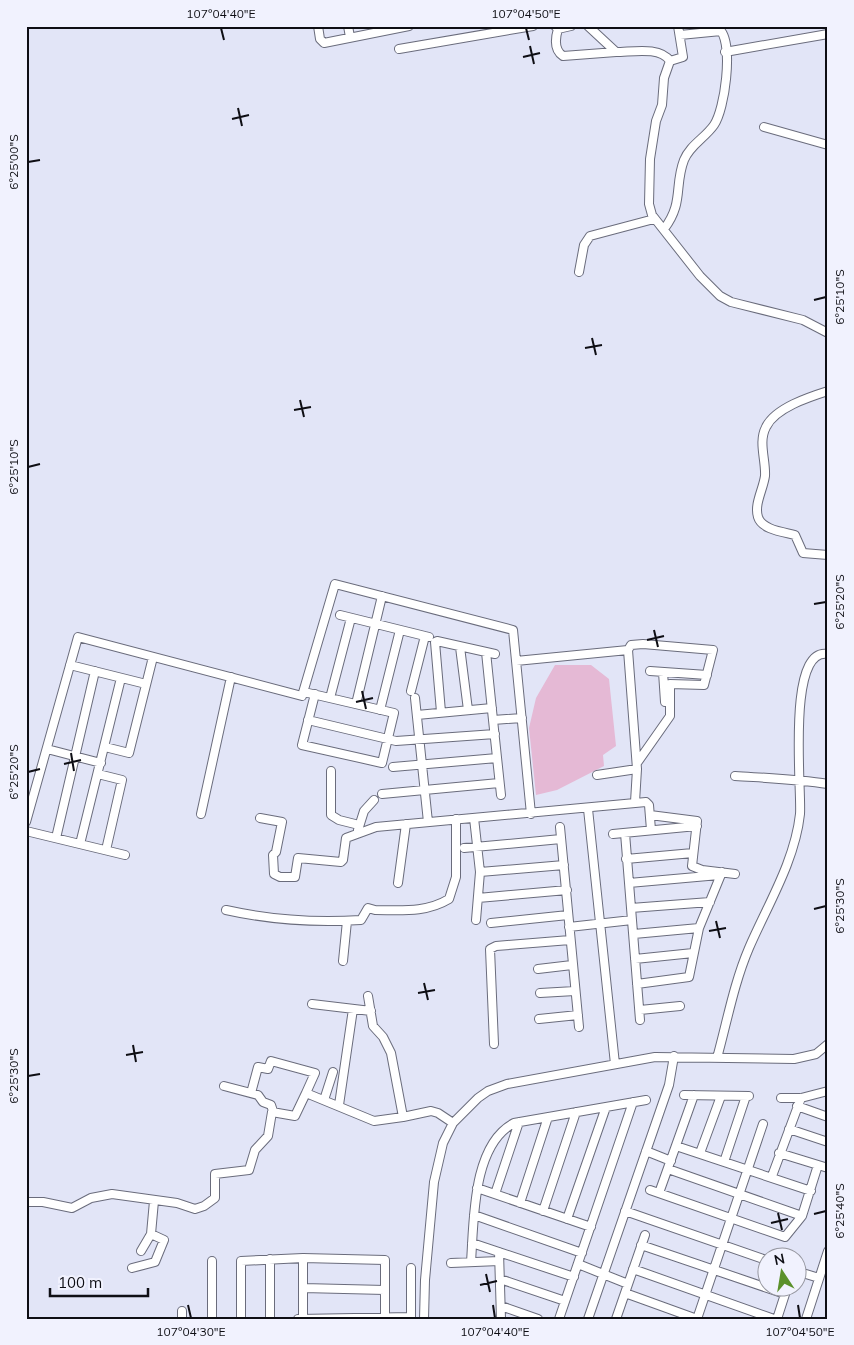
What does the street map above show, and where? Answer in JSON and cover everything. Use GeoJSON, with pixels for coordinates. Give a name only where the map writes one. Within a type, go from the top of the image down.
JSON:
{"type":"FeatureCollection","features":[{"type":"Feature","properties":{"kind":"street"},"geometry":{"type":"LineString","coordinates":[[318,26],[320,39],[324,43],[350,38],[378,29],[408,26]]}},
{"type":"Feature","properties":{"kind":"street"},"geometry":{"type":"LineString","coordinates":[[348,26],[350,38]]}},
{"type":"Feature","properties":{"kind":"street"},"geometry":{"type":"LineString","coordinates":[[399,49],[533,26]]}},
{"type":"Feature","properties":{"kind":"street"},"geometry":{"type":"LineString","coordinates":[[571,26],[556,28],[556,45],[558,53],[563,56],[616,52],[656,52],[664,54],[670,61]]}},
{"type":"Feature","properties":{"kind":"street"},"geometry":{"type":"LineString","coordinates":[[588,26],[616,52]]}},
{"type":"Feature","properties":{"kind":"street"},"geometry":{"type":"LineString","coordinates":[[670,61],[683,57],[678,26]]}},
{"type":"Feature","properties":{"kind":"street"},"geometry":{"type":"LineString","coordinates":[[664,229],[677,207],[684,162],[690,149],[709,131],[718,118],[726,76],[725,52],[721,31],[680,35]]}},
{"type":"Feature","properties":{"kind":"street"},"geometry":{"type":"LineString","coordinates":[[725,52],[828,34]]}},
{"type":"Feature","properties":{"kind":"street"},"geometry":{"type":"LineString","coordinates":[[670,61],[664,78],[662,105],[656,121],[650,159],[649,204],[654,219],[664,229],[700,276],[720,296],[731,302],[803,320],[828,333]]}},
{"type":"Feature","properties":{"kind":"street"},"geometry":{"type":"LineString","coordinates":[[764,127],[828,145]]}},
{"type":"Feature","properties":{"kind":"street"},"geometry":{"type":"LineString","coordinates":[[579,272],[584,245],[590,236],[654,219]]}},
{"type":"Feature","properties":{"kind":"street"},"geometry":{"type":"LineString","coordinates":[[828,391],[798,402],[774,416],[766,427],[763,439],[765,477],[758,502],[758,518],[769,528],[795,535],[803,553],[828,555]]}},
{"type":"Feature","properties":{"kind":"street"},"geometry":{"type":"LineString","coordinates":[[26,822],[78,637],[302,696],[335,584],[511,629],[514,633],[531,814]]}},
{"type":"Feature","properties":{"kind":"street"},"geometry":{"type":"LineString","coordinates":[[356,704],[382,596]]}},
{"type":"Feature","properties":{"kind":"street"},"geometry":{"type":"LineString","coordinates":[[340,615],[427,637],[413,694],[417,715],[428,822]]}},
{"type":"Feature","properties":{"kind":"street"},"geometry":{"type":"LineString","coordinates":[[330,698],[351,618]]}},
{"type":"Feature","properties":{"kind":"street"},"geometry":{"type":"LineString","coordinates":[[380,710],[400,630]]}},
{"type":"Feature","properties":{"kind":"street"},"geometry":{"type":"LineString","coordinates":[[441,712],[434,643],[437,641],[495,654]]}},
{"type":"Feature","properties":{"kind":"street"},"geometry":{"type":"LineString","coordinates":[[597,775],[637,766],[670,716],[670,683],[702,686],[705,684],[714,653],[712,649],[643,644],[631,645],[628,650],[637,766],[635,802]]}},
{"type":"Feature","properties":{"kind":"street"},"geometry":{"type":"LineString","coordinates":[[460,647],[468,710]]}},
{"type":"Feature","properties":{"kind":"street"},"geometry":{"type":"LineString","coordinates":[[516,661],[628,650]]}},
{"type":"Feature","properties":{"kind":"street"},"geometry":{"type":"LineString","coordinates":[[486,652],[500,795]]}},
{"type":"Feature","properties":{"kind":"street"},"geometry":{"type":"LineString","coordinates":[[717,1058],[748,949],[786,865],[796,831],[800,814],[797,729],[808,668],[815,656],[828,653]]}},
{"type":"Feature","properties":{"kind":"street"},"geometry":{"type":"LineString","coordinates":[[105,747],[129,753],[153,657]]}},
{"type":"Feature","properties":{"kind":"street"},"geometry":{"type":"LineString","coordinates":[[70,665],[146,684]]}},
{"type":"Feature","properties":{"kind":"street"},"geometry":{"type":"LineString","coordinates":[[56,838],[77,757],[95,671]]}},
{"type":"Feature","properties":{"kind":"street"},"geometry":{"type":"LineString","coordinates":[[650,671],[707,675]]}},
{"type":"Feature","properties":{"kind":"street"},"geometry":{"type":"LineString","coordinates":[[663,672],[666,721]]}},
{"type":"Feature","properties":{"kind":"street"},"geometry":{"type":"LineString","coordinates":[[201,814],[231,677]]}},
{"type":"Feature","properties":{"kind":"street"},"geometry":{"type":"LineString","coordinates":[[80,844],[121,678]]}},
{"type":"Feature","properties":{"kind":"street"},"geometry":{"type":"LineString","coordinates":[[304,692],[315,694],[394,713],[382,763],[302,745],[315,694]]}},
{"type":"Feature","properties":{"kind":"street"},"geometry":{"type":"LineString","coordinates":[[417,715],[492,708]]}},
{"type":"Feature","properties":{"kind":"street"},"geometry":{"type":"LineString","coordinates":[[493,720],[522,718]]}},
{"type":"Feature","properties":{"kind":"street"},"geometry":{"type":"LineString","coordinates":[[308,720],[396,741],[494,734]]}},
{"type":"Feature","properties":{"kind":"street"},"geometry":{"type":"LineString","coordinates":[[47,749],[101,763]]}},
{"type":"Feature","properties":{"kind":"street"},"geometry":{"type":"LineString","coordinates":[[393,767],[497,758]]}},
{"type":"Feature","properties":{"kind":"street"},"geometry":{"type":"LineString","coordinates":[[331,771],[331,815],[358,829]]}},
{"type":"Feature","properties":{"kind":"street"},"geometry":{"type":"LineString","coordinates":[[98,774],[122,780],[106,850]]}},
{"type":"Feature","properties":{"kind":"street"},"geometry":{"type":"LineString","coordinates":[[735,776],[785,780],[798,779],[828,784]]}},
{"type":"Feature","properties":{"kind":"street"},"geometry":{"type":"LineString","coordinates":[[382,794],[499,783]]}},
{"type":"Feature","properties":{"kind":"street"},"geometry":{"type":"LineString","coordinates":[[358,829],[364,811],[374,800]]}},
{"type":"Feature","properties":{"kind":"street"},"geometry":{"type":"LineString","coordinates":[[260,818],[282,822],[276,852],[273,855],[274,874],[280,877],[295,877],[298,858],[341,862],[343,860],[346,838],[358,829],[647,802],[651,830]]}},
{"type":"Feature","properties":{"kind":"street"},"geometry":{"type":"LineString","coordinates":[[588,808],[615,1064]]}},
{"type":"Feature","properties":{"kind":"street"},"geometry":{"type":"LineString","coordinates":[[650,815],[696,820],[697,826],[692,863],[694,867],[721,874]]}},
{"type":"Feature","properties":{"kind":"street"},"geometry":{"type":"LineString","coordinates":[[474,818],[480,872],[476,920]]}},
{"type":"Feature","properties":{"kind":"street"},"geometry":{"type":"LineString","coordinates":[[226,910],[283,920],[312,922],[363,919],[368,908],[375,910],[425,910],[437,906],[449,899],[456,877],[456,819]]}},
{"type":"Feature","properties":{"kind":"street"},"geometry":{"type":"LineString","coordinates":[[398,883],[406,824]]}},
{"type":"Feature","properties":{"kind":"street"},"geometry":{"type":"LineString","coordinates":[[613,834],[697,826]]}},
{"type":"Feature","properties":{"kind":"street"},"geometry":{"type":"LineString","coordinates":[[560,827],[579,1026]]}},
{"type":"Feature","properties":{"kind":"street"},"geometry":{"type":"LineString","coordinates":[[26,831],[125,855]]}},
{"type":"Feature","properties":{"kind":"street"},"geometry":{"type":"LineString","coordinates":[[625,833],[640,1020]]}},
{"type":"Feature","properties":{"kind":"street"},"geometry":{"type":"LineString","coordinates":[[464,848],[561,838]]}},
{"type":"Feature","properties":{"kind":"street"},"geometry":{"type":"LineString","coordinates":[[626,859],[693,853]]}},
{"type":"Feature","properties":{"kind":"street"},"geometry":{"type":"LineString","coordinates":[[480,872],[564,865]]}},
{"type":"Feature","properties":{"kind":"street"},"geometry":{"type":"LineString","coordinates":[[637,984],[687,979],[690,976],[699,928],[721,874]]}},
{"type":"Feature","properties":{"kind":"street"},"geometry":{"type":"LineString","coordinates":[[629,883],[735,874]]}},
{"type":"Feature","properties":{"kind":"street"},"geometry":{"type":"LineString","coordinates":[[478,898],[567,890]]}},
{"type":"Feature","properties":{"kind":"street"},"geometry":{"type":"LineString","coordinates":[[631,908],[710,902]]}},
{"type":"Feature","properties":{"kind":"street"},"geometry":{"type":"LineString","coordinates":[[490,923],[568,915]]}},
{"type":"Feature","properties":{"kind":"street"},"geometry":{"type":"LineString","coordinates":[[569,927],[632,920]]}},
{"type":"Feature","properties":{"kind":"street"},"geometry":{"type":"LineString","coordinates":[[343,961],[347,921]]}},
{"type":"Feature","properties":{"kind":"street"},"geometry":{"type":"LineString","coordinates":[[634,934],[699,928]]}},
{"type":"Feature","properties":{"kind":"street"},"geometry":{"type":"LineString","coordinates":[[494,1044],[490,949],[496,946],[570,940]]}},
{"type":"Feature","properties":{"kind":"street"},"geometry":{"type":"LineString","coordinates":[[635,959],[693,954]]}},
{"type":"Feature","properties":{"kind":"street"},"geometry":{"type":"LineString","coordinates":[[538,969],[572,965]]}},
{"type":"Feature","properties":{"kind":"street"},"geometry":{"type":"LineString","coordinates":[[540,993],[575,990]]}},
{"type":"Feature","properties":{"kind":"street"},"geometry":{"type":"LineString","coordinates":[[368,996],[375,1030],[383,1037],[391,1053],[403,1117]]}},
{"type":"Feature","properties":{"kind":"street"},"geometry":{"type":"LineString","coordinates":[[312,1004],[371,1011]]}},
{"type":"Feature","properties":{"kind":"street"},"geometry":{"type":"LineString","coordinates":[[640,1010],[680,1006]]}},
{"type":"Feature","properties":{"kind":"street"},"geometry":{"type":"LineString","coordinates":[[339,1106],[353,1009]]}},
{"type":"Feature","properties":{"kind":"street"},"geometry":{"type":"LineString","coordinates":[[539,1019],[578,1015]]}},
{"type":"Feature","properties":{"kind":"street"},"geometry":{"type":"LineString","coordinates":[[424,1319],[425,1280],[434,1182],[443,1143],[453,1123],[478,1098],[497,1087],[520,1080],[615,1064],[674,1059],[769,1060],[802,1058],[816,1054],[828,1044]]}},
{"type":"Feature","properties":{"kind":"street"},"geometry":{"type":"LineString","coordinates":[[588,1319],[672,1073],[674,1059]]}},
{"type":"Feature","properties":{"kind":"street"},"geometry":{"type":"LineString","coordinates":[[250,1093],[258,1067],[268,1069],[271,1061],[315,1073],[295,1116],[273,1111]]}},
{"type":"Feature","properties":{"kind":"street"},"geometry":{"type":"LineString","coordinates":[[324,1100],[333,1072]]}},
{"type":"Feature","properties":{"kind":"street"},"geometry":{"type":"LineString","coordinates":[[26,1202],[43,1202],[72,1208],[91,1198],[112,1194],[177,1203],[195,1209],[211,1202],[215,1198],[215,1174],[249,1170],[255,1150],[268,1136],[273,1111],[270,1104],[263,1102],[260,1095],[224,1086]]}},
{"type":"Feature","properties":{"kind":"street"},"geometry":{"type":"LineString","coordinates":[[781,1098],[801,1098],[828,1091]]}},
{"type":"Feature","properties":{"kind":"street"},"geometry":{"type":"LineString","coordinates":[[306,1093],[374,1121],[403,1117],[431,1110],[453,1123]]}},
{"type":"Feature","properties":{"kind":"street"},"geometry":{"type":"LineString","coordinates":[[684,1095],[748,1096],[724,1162]]}},
{"type":"Feature","properties":{"kind":"street"},"geometry":{"type":"LineString","coordinates":[[659,1193],[694,1096]]}},
{"type":"Feature","properties":{"kind":"street"},"geometry":{"type":"LineString","coordinates":[[700,1154],[721,1096]]}},
{"type":"Feature","properties":{"kind":"street"},"geometry":{"type":"LineString","coordinates":[[772,1176],[801,1098]]}},
{"type":"Feature","properties":{"kind":"street"},"geometry":{"type":"LineString","coordinates":[[471,1262],[476,1188],[494,1140],[507,1126],[519,1122],[646,1100]]}},
{"type":"Feature","properties":{"kind":"street"},"geometry":{"type":"LineString","coordinates":[[559,1319],[633,1102]]}},
{"type":"Feature","properties":{"kind":"street"},"geometry":{"type":"LineString","coordinates":[[797,1106],[828,1117]]}},
{"type":"Feature","properties":{"kind":"street"},"geometry":{"type":"LineString","coordinates":[[567,1219],[606,1107]]}},
{"type":"Feature","properties":{"kind":"street"},"geometry":{"type":"LineString","coordinates":[[543,1211],[576,1112]]}},
{"type":"Feature","properties":{"kind":"street"},"geometry":{"type":"LineString","coordinates":[[520,1203],[548,1117]]}},
{"type":"Feature","properties":{"kind":"street"},"geometry":{"type":"LineString","coordinates":[[494,1194],[519,1122]]}},
{"type":"Feature","properties":{"kind":"street"},"geometry":{"type":"LineString","coordinates":[[625,1293],[697,1319],[763,1124]]}},
{"type":"Feature","properties":{"kind":"street"},"geometry":{"type":"LineString","coordinates":[[789,1129],[828,1142]]}},
{"type":"Feature","properties":{"kind":"street"},"geometry":{"type":"LineString","coordinates":[[676,1146],[747,1170],[772,1176],[811,1191]]}},
{"type":"Feature","properties":{"kind":"street"},"geometry":{"type":"LineString","coordinates":[[646,1151],[671,1161]]}},
{"type":"Feature","properties":{"kind":"street"},"geometry":{"type":"LineString","coordinates":[[779,1153],[828,1168]]}},
{"type":"Feature","properties":{"kind":"street"},"geometry":{"type":"LineString","coordinates":[[650,1190],[782,1237],[789,1234],[802,1216],[818,1165]]}},
{"type":"Feature","properties":{"kind":"street"},"geometry":{"type":"LineString","coordinates":[[668,1169],[802,1216]]}},
{"type":"Feature","properties":{"kind":"street"},"geometry":{"type":"LineString","coordinates":[[476,1188],[590,1227]]}},
{"type":"Feature","properties":{"kind":"street"},"geometry":{"type":"LineString","coordinates":[[141,1251],[150,1234],[154,1201]]}},
{"type":"Feature","properties":{"kind":"street"},"geometry":{"type":"LineString","coordinates":[[625,1211],[756,1257]]}},
{"type":"Feature","properties":{"kind":"street"},"geometry":{"type":"LineString","coordinates":[[474,1216],[582,1253]]}},
{"type":"Feature","properties":{"kind":"street"},"geometry":{"type":"LineString","coordinates":[[132,1268],[155,1262],[164,1240],[150,1234]]}},
{"type":"Feature","properties":{"kind":"street"},"geometry":{"type":"LineString","coordinates":[[618,1318],[644,1235]]}},
{"type":"Feature","properties":{"kind":"street"},"geometry":{"type":"LineString","coordinates":[[472,1243],[499,1256],[574,1277]]}},
{"type":"Feature","properties":{"kind":"street"},"geometry":{"type":"LineString","coordinates":[[641,1245],[713,1270],[756,1282]]}},
{"type":"Feature","properties":{"kind":"street"},"geometry":{"type":"LineString","coordinates":[[806,1319],[828,1251]]}},
{"type":"Feature","properties":{"kind":"street"},"geometry":{"type":"LineString","coordinates":[[451,1263],[471,1262],[499,1256]]}},
{"type":"Feature","properties":{"kind":"street"},"geometry":{"type":"LineString","coordinates":[[499,1256],[501,1319]]}},
{"type":"Feature","properties":{"kind":"street"},"geometry":{"type":"LineString","coordinates":[[270,1258],[270,1319]]}},
{"type":"Feature","properties":{"kind":"street"},"geometry":{"type":"LineString","coordinates":[[240,1319],[241,1260],[270,1258],[385,1260],[385,1318]]}},
{"type":"Feature","properties":{"kind":"street"},"geometry":{"type":"LineString","coordinates":[[303,1258],[300,1318],[411,1318],[411,1268]]}},
{"type":"Feature","properties":{"kind":"street"},"geometry":{"type":"LineString","coordinates":[[212,1261],[212,1319]]}},
{"type":"Feature","properties":{"kind":"street"},"geometry":{"type":"LineString","coordinates":[[578,1264],[628,1284]]}},
{"type":"Feature","properties":{"kind":"street"},"geometry":{"type":"LineString","coordinates":[[633,1269],[775,1319],[783,1298]]}},
{"type":"Feature","properties":{"kind":"street"},"geometry":{"type":"LineString","coordinates":[[806,1274],[819,1278]]}},
{"type":"Feature","properties":{"kind":"street"},"geometry":{"type":"LineString","coordinates":[[500,1279],[565,1301]]}},
{"type":"Feature","properties":{"kind":"street"},"geometry":{"type":"LineString","coordinates":[[302,1288],[385,1290]]}},
{"type":"Feature","properties":{"kind":"street"},"geometry":{"type":"LineString","coordinates":[[501,1306],[538,1319]]}},
{"type":"Feature","properties":{"kind":"shaded area"},"geometry":{"type":"Polygon","coordinates":[[[555,665],[591,665],[609,679],[616,746],[603,755],[604,766],[557,790],[536,795],[529,728],[536,698],[555,665]]]}}]}
